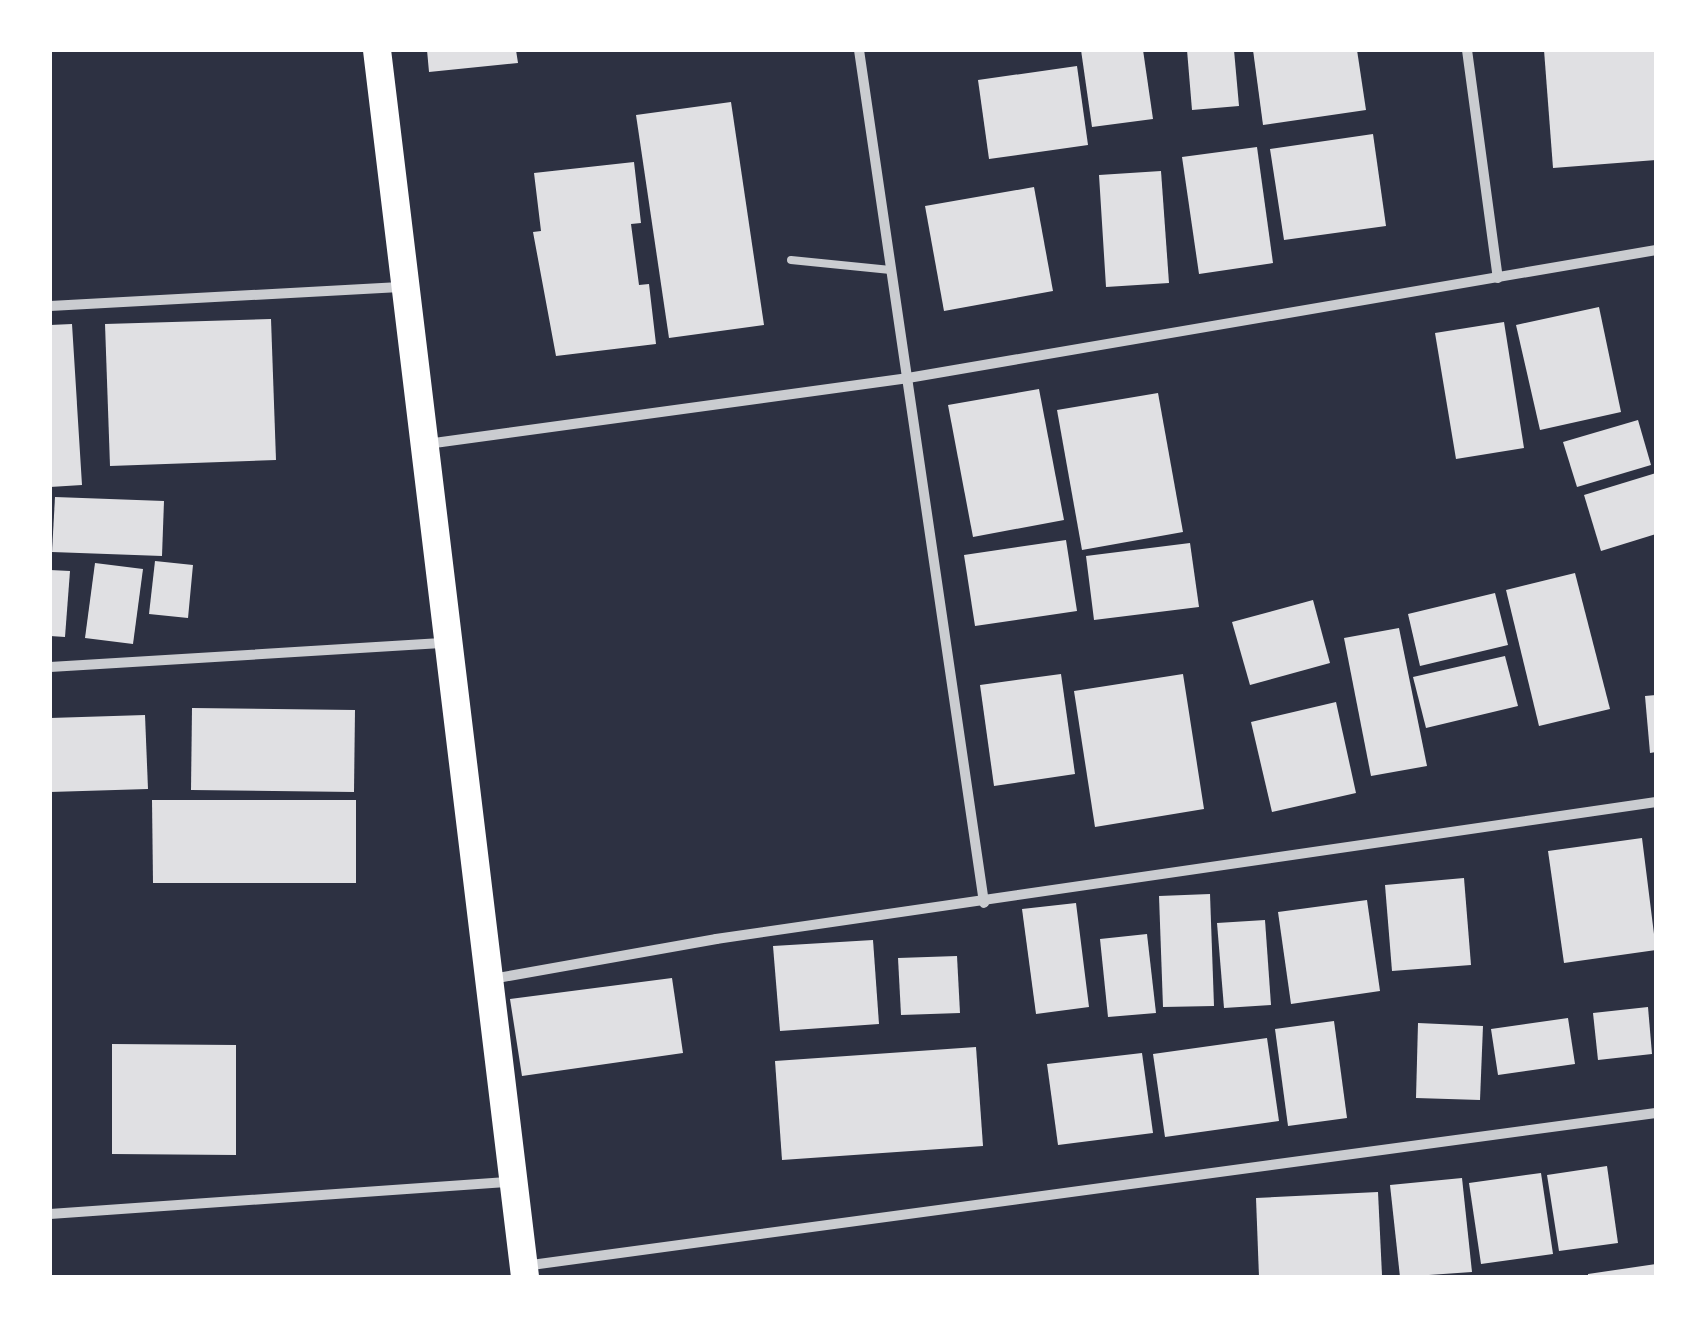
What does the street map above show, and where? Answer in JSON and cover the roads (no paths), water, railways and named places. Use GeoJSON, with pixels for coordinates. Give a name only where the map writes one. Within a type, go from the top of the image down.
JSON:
{"type":"FeatureCollection","features":[{"type":"Feature","properties":{"kind":"highway"},"geometry":{"type":"LineString","coordinates":[[377,50],[524,1272]]}},
{"type":"Feature","properties":{"kind":"street"},"geometry":{"type":"LineString","coordinates":[[859,50],[984,903]]}},
{"type":"Feature","properties":{"kind":"street"},"geometry":{"type":"LineString","coordinates":[[1467,50],[1498,278]]}},
{"type":"Feature","properties":{"kind":"street"},"geometry":{"type":"LineString","coordinates":[[423,444],[908,378],[1656,250]]}},
{"type":"Feature","properties":{"kind":"street"},"geometry":{"type":"LineString","coordinates":[[50,306],[404,288]]}},
{"type":"Feature","properties":{"kind":"street"},"geometry":{"type":"LineString","coordinates":[[50,667],[446,643]]}},
{"type":"Feature","properties":{"kind":"street"},"geometry":{"type":"LineString","coordinates":[[486,980],[1656,802]]}},
{"type":"Feature","properties":{"kind":"street"},"geometry":{"type":"LineString","coordinates":[[524,1272],[1656,1114]]}},
{"type":"Feature","properties":{"kind":"street"},"geometry":{"type":"LineString","coordinates":[[50,1214],[512,1182]]}},
{"type":"Feature","properties":{"kind":"lane"},"geometry":{"type":"LineString","coordinates":[[791,260],[891,270]]}}]}
